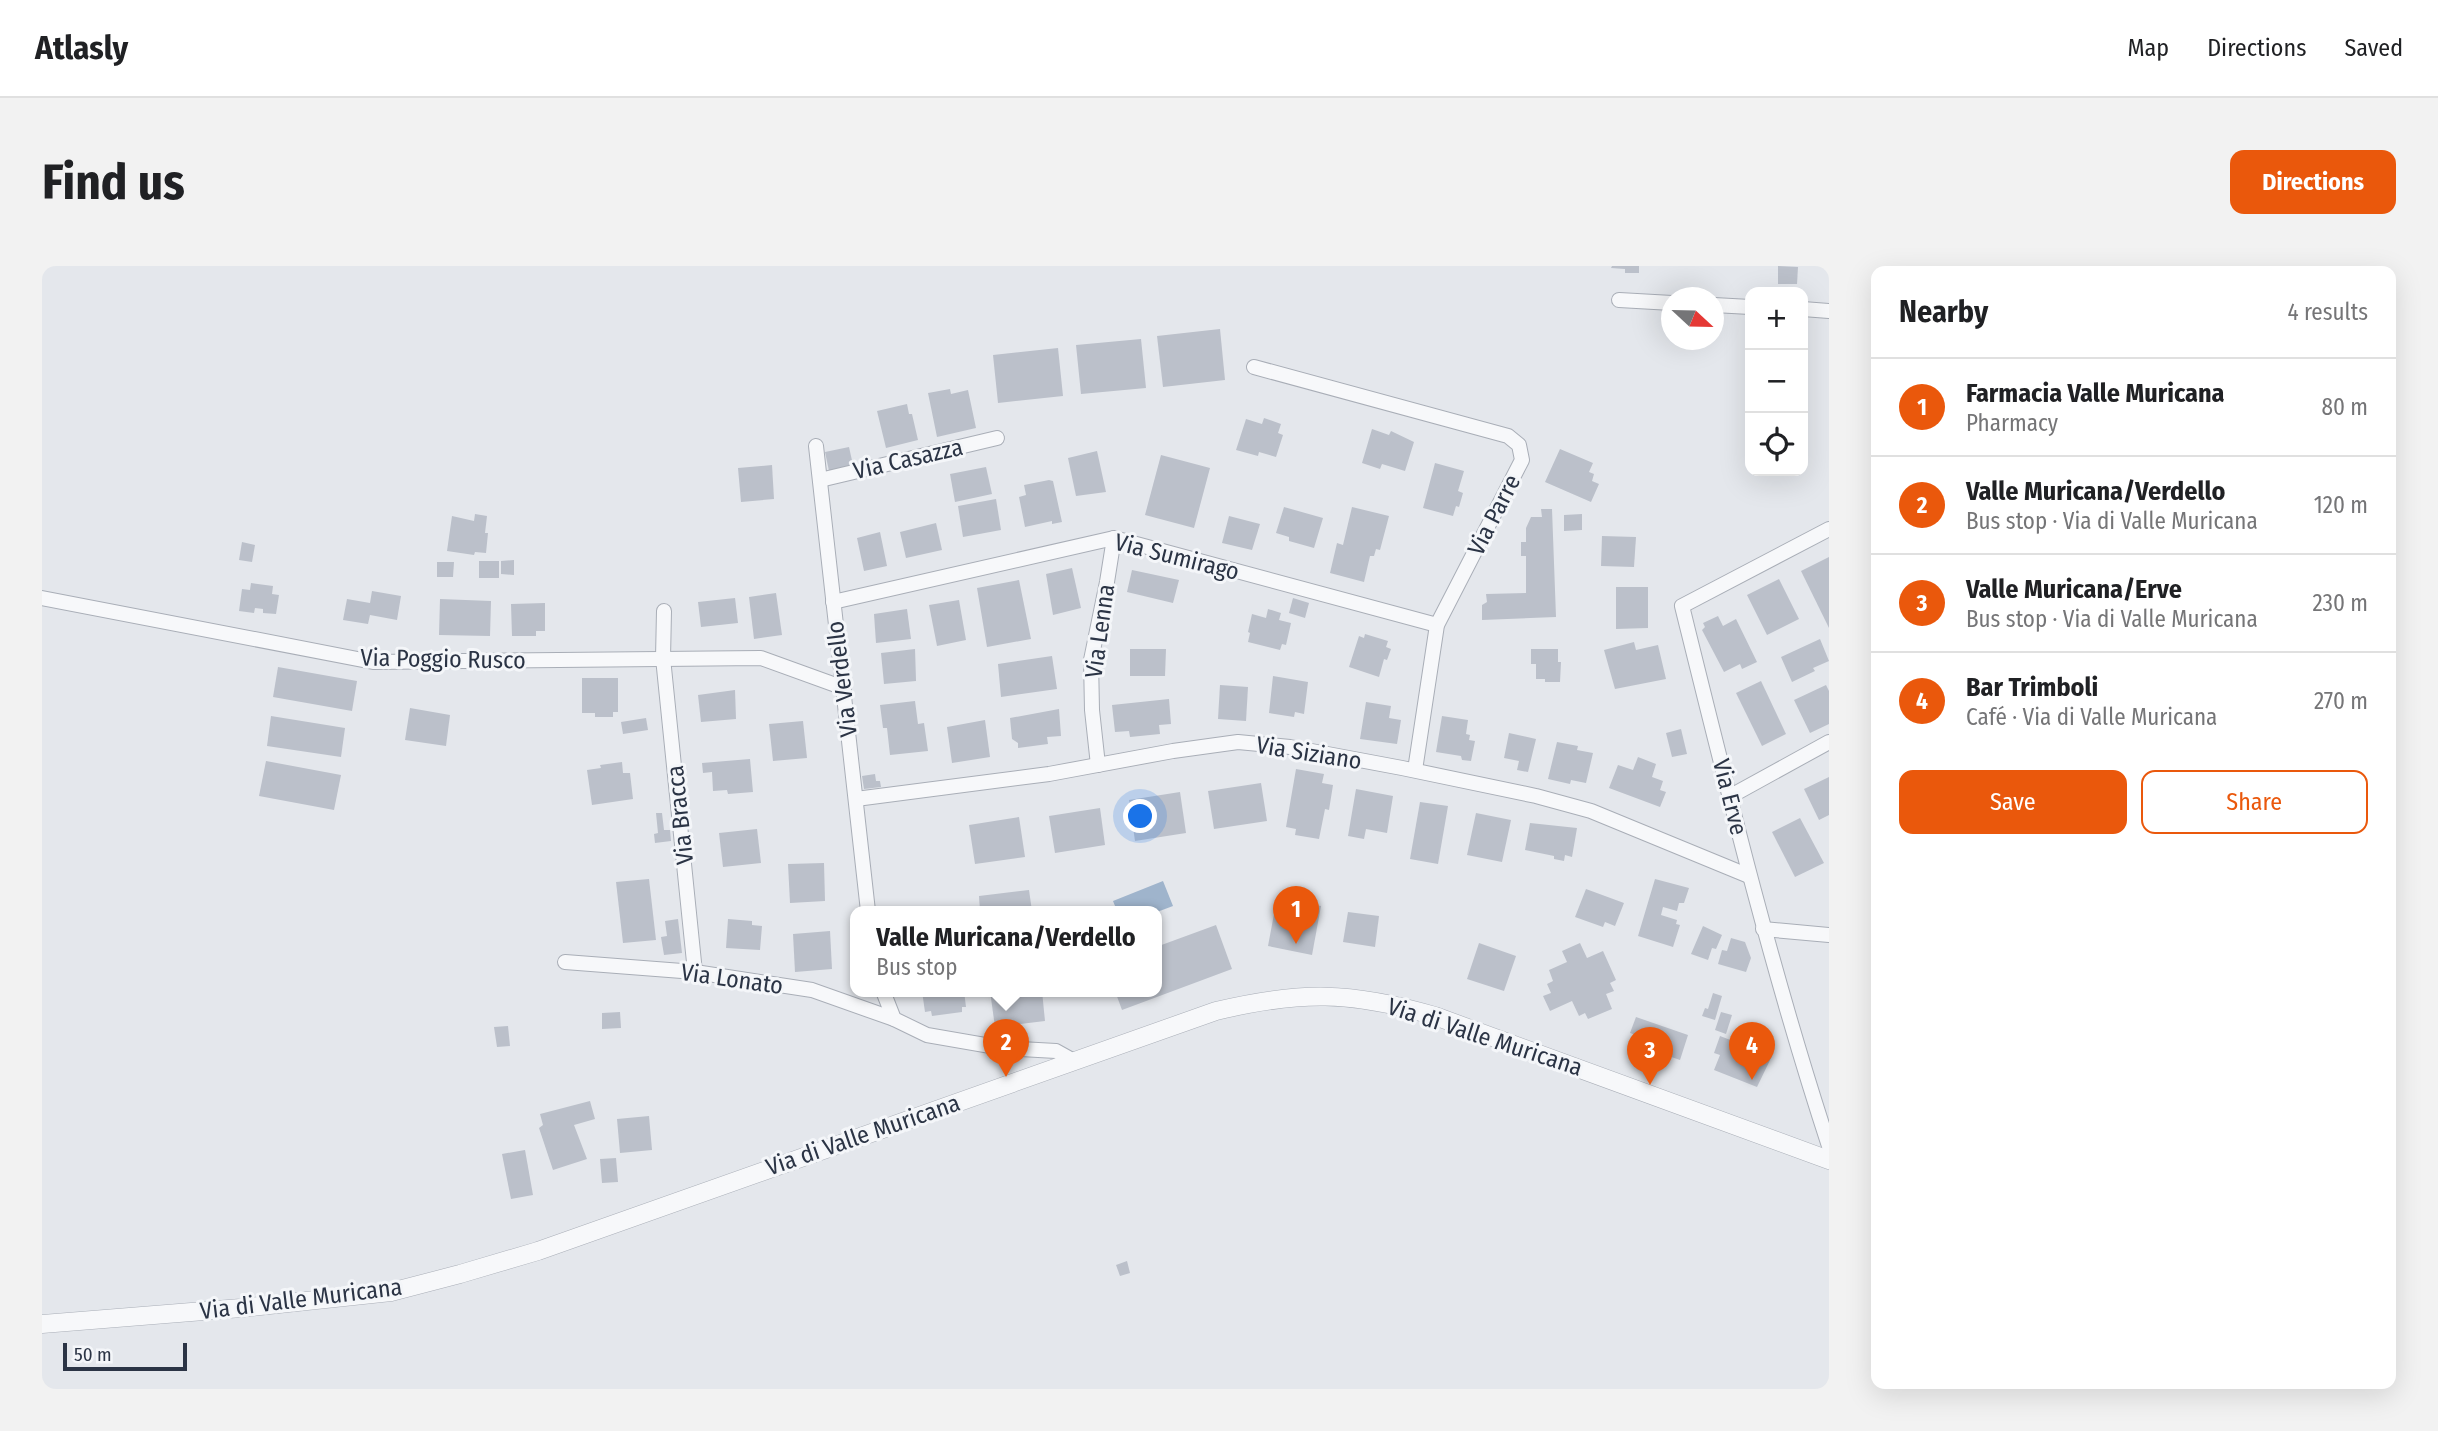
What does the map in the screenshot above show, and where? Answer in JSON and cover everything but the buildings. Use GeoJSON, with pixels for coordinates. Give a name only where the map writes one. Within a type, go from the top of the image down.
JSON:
{"type":"FeatureCollection","features":[{"type":"Feature","properties":{"kind":"street"},"geometry":{"type":"LineString","coordinates":[[1619,300],[1661,302]]}},
{"type":"Feature","properties":{"kind":"street"},"geometry":{"type":"LineString","coordinates":[[1724,306],[1745,307]]}},
{"type":"Feature","properties":{"kind":"street"},"geometry":{"type":"LineString","coordinates":[[1808,309],[1829,311]]}},
{"type":"Feature","properties":{"kind":"street","name":"Via Parre"},"geometry":{"type":"LineString","coordinates":[[1254,367],[1508,436],[1519,445],[1522,460],[1437,625],[1415,770]]}},
{"type":"Feature","properties":{"kind":"street","name":"Via Casazza"},"geometry":{"type":"LineString","coordinates":[[820,480],[997,438]]}},
{"type":"Feature","properties":{"kind":"street","name":"Via Verdello"},"geometry":{"type":"LineString","coordinates":[[817,446],[867,906]]}},
{"type":"Feature","properties":{"kind":"street","name":"Via Erve"},"geometry":{"type":"LineString","coordinates":[[1829,529],[1682,606],[1763,929],[1829,1146]]}},
{"type":"Feature","properties":{"kind":"street","name":"Via Sumirago"},"geometry":{"type":"LineString","coordinates":[[833,602],[1114,538],[1437,625]]}},
{"type":"Feature","properties":{"kind":"street","name":"Via Lenna"},"geometry":{"type":"LineString","coordinates":[[1098,765],[1092,710],[1091,660],[1114,538]]}},
{"type":"Feature","properties":{"kind":"street","name":"Via Poggio Rusco"},"geometry":{"type":"LineString","coordinates":[[42,598],[373,662],[761,658],[844,688]]}},
{"type":"Feature","properties":{"kind":"street","name":"Via Bracca"},"geometry":{"type":"LineString","coordinates":[[664,611],[663,658],[695,972]]}},
{"type":"Feature","properties":{"kind":"street","name":"Via Siziano"},"geometry":{"type":"LineString","coordinates":[[856,799],[1049,774],[1238,742],[1290,747],[1536,796],[1591,811],[1749,876]]}},
{"type":"Feature","properties":{"kind":"street"},"geometry":{"type":"LineString","coordinates":[[1729,797],[1829,742]]}},
{"type":"Feature","properties":{"kind":"street"},"geometry":{"type":"LineString","coordinates":[[1763,929],[1829,935]]}},
{"type":"Feature","properties":{"kind":"street","name":"Via Lonato"},"geometry":{"type":"LineString","coordinates":[[565,962],[695,972],[811,990],[894,1019]]}},
{"type":"Feature","properties":{"kind":"street"},"geometry":{"type":"LineString","coordinates":[[885,997],[894,1019],[927,1035],[1002,1048],[1056,1051],[1074,1061]]}},
{"type":"Feature","properties":{"kind":"street","name":"Via di Valle Muricana"},"geometry":{"type":"LineString","coordinates":[[42,1324],[241,1308],[391,1292],[538,1251],[1216,1011],[1286,997],[1351,997],[1391,1003],[1435,1016],[1829,1160]]}},
{"type":"Feature","properties":{"kind":"water"},"geometry":{"type":"Polygon","coordinates":[[[1163,881],[1173,906],[1162,910],[1162,906],[1115,906],[1113,901],[1163,881]]]}},
{"type":"Feature","properties":{"kind":"place","name":"Farmacia Valle Muricana"},"geometry":{"type":"Point","coordinates":[1296,944]}},
{"type":"Feature","properties":{"kind":"place","name":"Valle Muricana/Verdello"},"geometry":{"type":"Point","coordinates":[1006,1077]}},
{"type":"Feature","properties":{"kind":"place","name":"Bar Trimboli"},"geometry":{"type":"Point","coordinates":[1752,1080]}},
{"type":"Feature","properties":{"kind":"place","name":"Valle Muricana/Erve"},"geometry":{"type":"Point","coordinates":[1650,1085]}}]}
